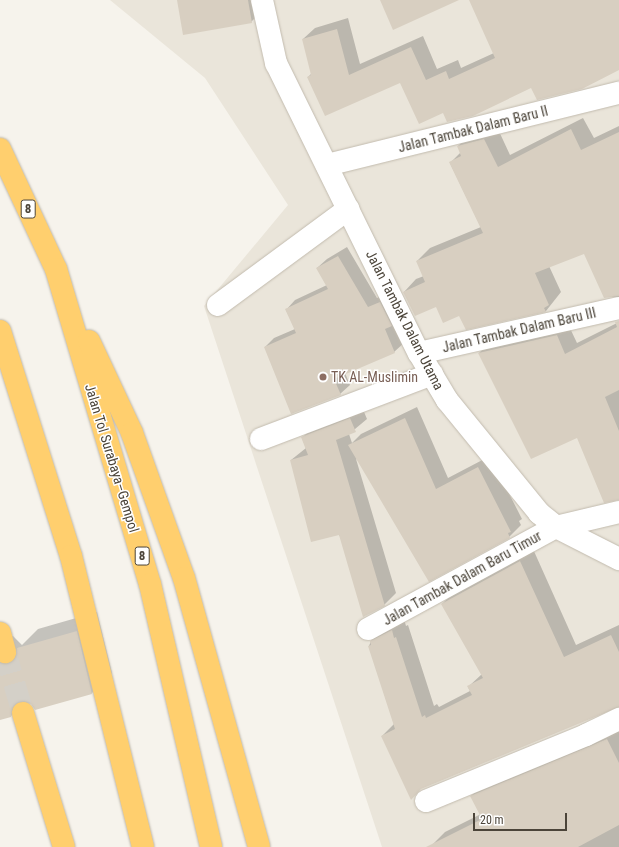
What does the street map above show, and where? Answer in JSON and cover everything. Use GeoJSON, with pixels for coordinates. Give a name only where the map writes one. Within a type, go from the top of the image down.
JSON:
{"type":"FeatureCollection","features":[{"type":"Feature","properties":{"kind":"highway","name":"Jalan Tol Surabaya–Gempol"},"geometry":{"type":"LineString","coordinates":[[0,149],[56,269],[150,584],[211,847]]}},
{"type":"Feature","properties":{"kind":"highway"},"geometry":{"type":"LineString","coordinates":[[56,269],[132,434],[184,578],[259,847]]}},
{"type":"Feature","properties":{"kind":"highway"},"geometry":{"type":"LineString","coordinates":[[0,331],[71,556],[143,847]]}},
{"type":"Feature","properties":{"kind":"highway"},"geometry":{"type":"LineString","coordinates":[[23,713],[64,847]]}},
{"type":"Feature","properties":{"kind":"street","name":"Jalan Tambak Dalam Utama"},"geometry":{"type":"LineString","coordinates":[[262,0],[276,63],[419,353],[447,400],[539,513],[556,527],[619,559]]}},
{"type":"Feature","properties":{"kind":"street","name":"Jalan Tambak Dalam Baru II"},"geometry":{"type":"LineString","coordinates":[[327,165],[619,93]]}},
{"type":"Feature","properties":{"kind":"street"},"geometry":{"type":"LineString","coordinates":[[218,305],[348,209]]}},
{"type":"Feature","properties":{"kind":"street","name":"Jalan Tambak Dalam Baru III"},"geometry":{"type":"LineString","coordinates":[[419,353],[619,308]]}},
{"type":"Feature","properties":{"kind":"street"},"geometry":{"type":"LineString","coordinates":[[261,439],[432,374]]}},
{"type":"Feature","properties":{"kind":"street","name":"Jalan Tambak Dalam Baru Timur"},"geometry":{"type":"LineString","coordinates":[[368,629],[556,527],[619,512]]}},
{"type":"Feature","properties":{"kind":"street"},"geometry":{"type":"LineString","coordinates":[[426,801],[586,735],[619,718]]}},
{"type":"Feature","properties":{"kind":"shaded area"},"geometry":{"type":"Polygon","coordinates":[[[110,0],[619,0],[619,847],[382,847],[204,306],[288,205],[205,78],[110,0]]]}},
{"type":"Feature","properties":{"kind":"building"},"geometry":{"type":"Polygon","coordinates":[[[177,0],[248,0],[252,23],[183,35],[177,0]]]}},
{"type":"Feature","properties":{"kind":"building"},"geometry":{"type":"Polygon","coordinates":[[[380,0],[459,0],[393,30],[380,0]]]}},
{"type":"Feature","properties":{"kind":"building"},"geometry":{"type":"Polygon","coordinates":[[[469,0],[619,0],[619,70],[582,89],[537,100],[531,88],[473,116],[447,122],[443,113],[419,124],[400,83],[325,116],[307,77],[311,75],[302,39],[337,29],[349,75],[411,47],[426,80],[446,71],[449,79],[495,58],[469,0]]]}},
{"type":"Feature","properties":{"kind":"building"},"geometry":{"type":"Polygon","coordinates":[[[571,129],[581,150],[619,132],[619,296],[604,298],[584,254],[535,273],[549,305],[544,308],[546,312],[466,330],[459,316],[443,323],[436,307],[415,316],[403,292],[425,282],[416,261],[483,233],[449,162],[461,156],[457,146],[484,139],[498,167],[571,129]]]}},
{"type":"Feature","properties":{"kind":"building"},"geometry":{"type":"Polygon","coordinates":[[[338,256],[368,307],[380,302],[392,326],[385,329],[395,353],[334,379],[341,395],[291,414],[264,347],[296,333],[285,309],[328,289],[316,268],[338,256]]]}},
{"type":"Feature","properties":{"kind":"building"},"geometry":{"type":"Polygon","coordinates":[[[619,321],[619,390],[605,397],[619,431],[619,500],[604,503],[577,438],[531,459],[478,353],[557,335],[565,354],[617,327],[615,322],[619,321]]]}},
{"type":"Feature","properties":{"kind":"building"},"geometry":{"type":"Polygon","coordinates":[[[350,418],[356,432],[336,440],[385,606],[363,617],[339,535],[311,542],[290,460],[308,455],[301,437],[350,418]]]}},
{"type":"Feature","properties":{"kind":"building"},"geometry":{"type":"Polygon","coordinates":[[[405,418],[436,489],[478,467],[511,532],[508,533],[510,538],[429,582],[348,445],[405,418]]]}},
{"type":"Feature","properties":{"kind":"building"},"geometry":{"type":"Polygon","coordinates":[[[520,561],[564,657],[611,635],[619,652],[619,707],[421,789],[411,800],[381,736],[395,729],[368,646],[371,645],[370,641],[392,630],[394,638],[396,637],[422,717],[425,715],[426,718],[472,695],[467,686],[483,678],[441,604],[520,561]]]}},
{"type":"Feature","properties":{"kind":"building"},"geometry":{"type":"Polygon","coordinates":[[[77,631],[92,694],[35,710],[31,704],[20,701],[14,705],[11,717],[0,720],[0,663],[8,664],[13,661],[17,648],[77,631]]]}},
{"type":"Feature","properties":{"kind":"building"},"geometry":{"type":"Polygon","coordinates":[[[607,739],[619,763],[619,825],[578,847],[426,847],[482,819],[470,796],[607,739]]]}},
{"type":"Feature","properties":{"kind":"tunnel"},"geometry":{"type":"LineString","coordinates":[[5,652],[23,713]]}},
{"type":"Feature","properties":{"kind":"place","name":"TK AL-Muslimin"},"geometry":{"type":"Point","coordinates":[323,377]}}]}
